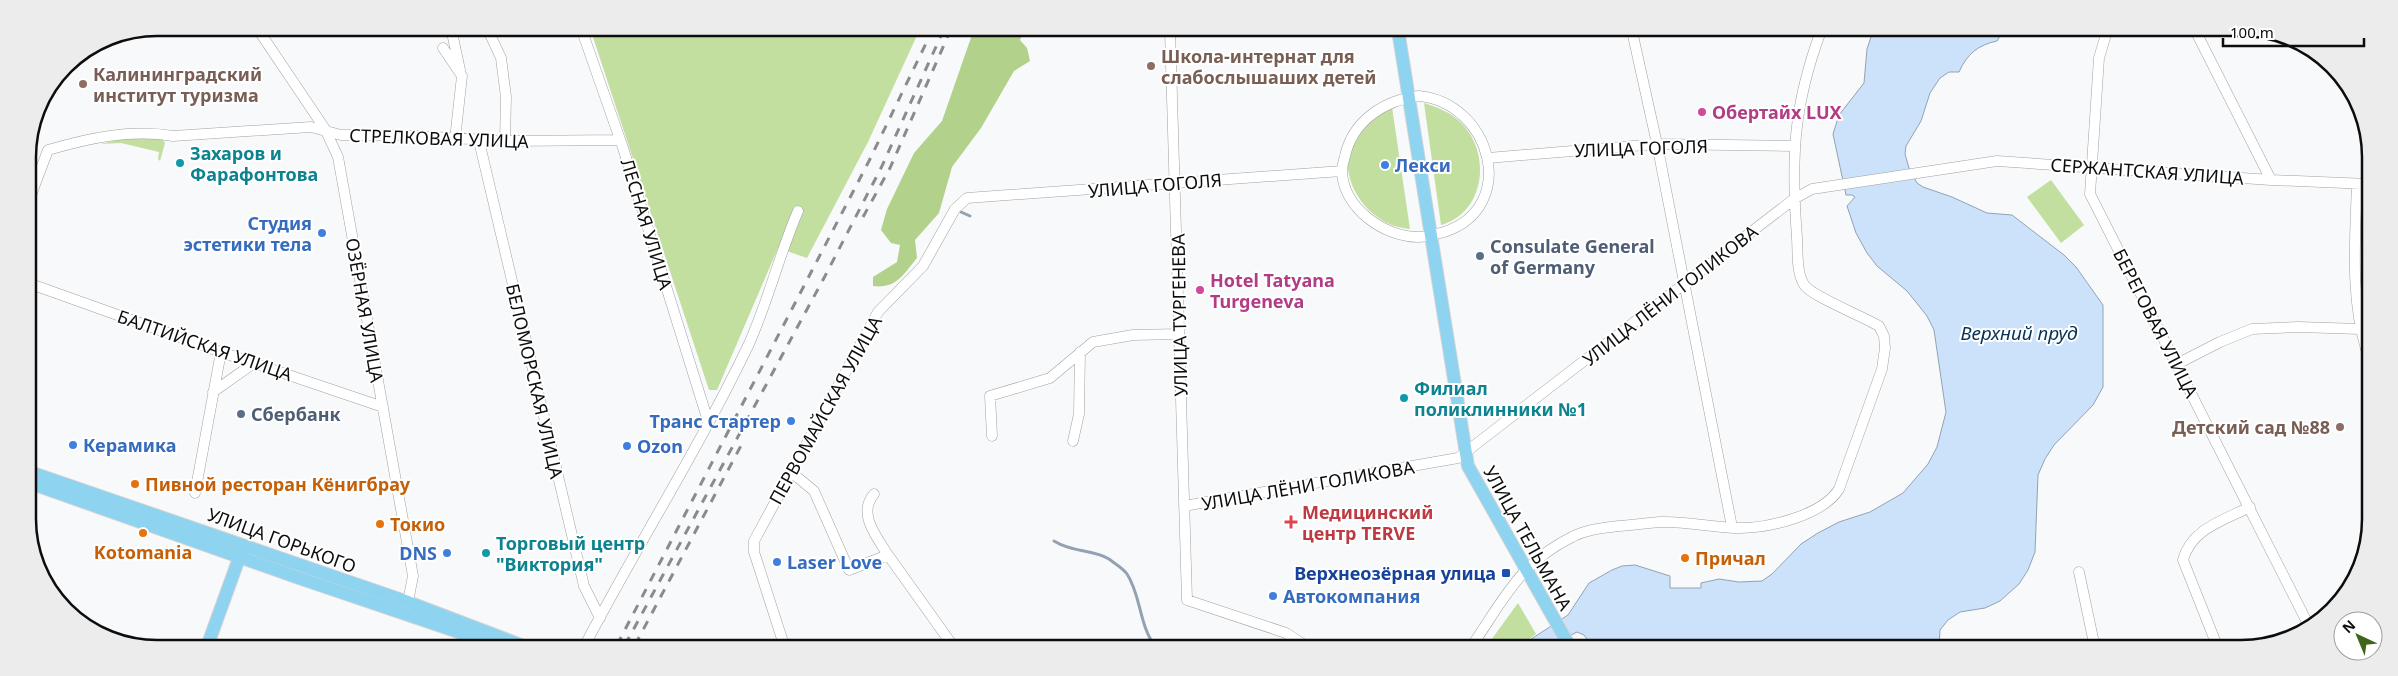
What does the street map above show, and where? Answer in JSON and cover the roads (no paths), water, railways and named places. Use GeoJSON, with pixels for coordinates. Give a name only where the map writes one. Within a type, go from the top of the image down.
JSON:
{"type":"FeatureCollection","features":[{"type":"Feature","properties":{"kind":"main road","name":"УЛИЦА ТЕЛЬМАНА"},"geometry":{"type":"LineString","coordinates":[[1399,36],[1466,454],[1474,479],[1566,639]]}},
{"type":"Feature","properties":{"kind":"main road","name":"УЛИЦА ГОРЬКОГО"},"geometry":{"type":"LineString","coordinates":[[36,474],[242,551]]}},
{"type":"Feature","properties":{"kind":"main road","name":"УЛИЦА ГОРЬКОГО"},"geometry":{"type":"LineString","coordinates":[[36,485],[242,551],[505,640]]}},
{"type":"Feature","properties":{"kind":"main road"},"geometry":{"type":"LineString","coordinates":[[209,640],[242,551]]}},
{"type":"Feature","properties":{"kind":"main road","name":"УЛИЦА ГОРЬКОГО"},"geometry":{"type":"LineString","coordinates":[[407,608],[484,640]]}},
{"type":"Feature","properties":{"kind":"street"},"geometry":{"type":"LineString","coordinates":[[1633,36],[1657,144],[1732,527]]}},
{"type":"Feature","properties":{"kind":"street"},"geometry":{"type":"LineString","coordinates":[[1476,639],[1526,568],[1552,548],[1573,536],[1596,528],[1662,522],[1732,527],[1757,526],[1788,520],[1810,512],[1834,498],[1846,472],[1882,369],[1885,348],[1884,336],[1879,326],[1811,292],[1804,285],[1800,267],[1794,199],[1794,146],[1799,101],[1805,76],[1819,36]]}},
{"type":"Feature","properties":{"kind":"street","name":"БЕРЕГОВАЯ УЛИЦА"},"geometry":{"type":"LineString","coordinates":[[2106,36],[2099,58],[2090,194],[2306,621]]}},
{"type":"Feature","properties":{"kind":"street"},"geometry":{"type":"LineString","coordinates":[[2198,36],[2271,180]]}},
{"type":"Feature","properties":{"kind":"street","name":"ОЗЁРНАЯ УЛИЦА"},"geometry":{"type":"LineString","coordinates":[[262,37],[325,130],[338,157],[413,576],[407,608]]}},
{"type":"Feature","properties":{"kind":"street"},"geometry":{"type":"LineString","coordinates":[[454,37],[462,76],[455,139]]}},
{"type":"Feature","properties":{"kind":"street"},"geometry":{"type":"LineString","coordinates":[[491,37],[500,58],[506,97],[505,141]]}},
{"type":"Feature","properties":{"kind":"street","name":"ЛЕСНАЯ УЛИЦА"},"geometry":{"type":"LineString","coordinates":[[585,37],[620,140],[708,421]]}},
{"type":"Feature","properties":{"kind":"street","name":"УЛИЦА ТУРГЕНЕВА"},"geometry":{"type":"LineString","coordinates":[[1170,37],[1187,600],[1286,633],[1296,639]]}},
{"type":"Feature","properties":{"kind":"street"},"geometry":{"type":"LineString","coordinates":[[443,48],[462,76]]}},
{"type":"Feature","properties":{"kind":"street"},"geometry":{"type":"LineString","coordinates":[[1408,97],[1431,97],[1457,110],[1470,122],[1480,136],[1488,158],[1489,181],[1484,198],[1477,207],[1454,228],[1420,238],[1386,231],[1375,224],[1360,210],[1350,195],[1342,170],[1346,149],[1361,124],[1387,104],[1408,97]]}},
{"type":"Feature","properties":{"kind":"street","name":"СТРЕЛКОВАЯ УЛИЦА"},"geometry":{"type":"LineString","coordinates":[[37,179],[48,150],[130,133],[151,132],[172,136],[310,127],[341,136],[400,135],[479,141],[620,140]]}},
{"type":"Feature","properties":{"kind":"street","name":"БЕЛОМОРСКАЯ УЛИЦА"},"geometry":{"type":"LineString","coordinates":[[479,141],[584,586],[600,618]]}},
{"type":"Feature","properties":{"kind":"street","name":"УЛИЦА ГОГОЛЯ"},"geometry":{"type":"LineString","coordinates":[[1488,158],[1657,144],[1794,146]]}},
{"type":"Feature","properties":{"kind":"street","name":"СЕРЖАНТСКАЯ УЛИЦА"},"geometry":{"type":"LineString","coordinates":[[1830,186],[1997,161],[2271,180],[2362,184]]}},
{"type":"Feature","properties":{"kind":"street","name":"УЛИЦА ГОГОЛЯ"},"geometry":{"type":"LineString","coordinates":[[967,198],[1342,170]]}},
{"type":"Feature","properties":{"kind":"street","name":"УЛИЦА ЛЁНИ ГОЛИКОВА"},"geometry":{"type":"LineString","coordinates":[[1184,506],[1442,462],[1466,454],[1794,199],[1812,189],[1830,186]]}},
{"type":"Feature","properties":{"kind":"street"},"geometry":{"type":"LineString","coordinates":[[2362,193],[2353,270],[2362,336]]}},
{"type":"Feature","properties":{"kind":"street","name":"ПЕРВОМАЙСКАЯ УЛИЦА"},"geometry":{"type":"LineString","coordinates":[[782,640],[754,552],[754,541],[878,312],[923,266],[955,209],[967,198]]}},
{"type":"Feature","properties":{"kind":"street"},"geometry":{"type":"LineString","coordinates":[[589,640],[701,438],[748,345],[777,273],[782,249],[798,211]]}},
{"type":"Feature","properties":{"kind":"street","name":"БАЛТИЙСКАЯ УЛИЦА"},"geometry":{"type":"LineString","coordinates":[[37,286],[221,352],[383,406]]}},
{"type":"Feature","properties":{"kind":"street"},"geometry":{"type":"LineString","coordinates":[[2177,364],[2220,342],[2252,329],[2298,327],[2360,329]]}},
{"type":"Feature","properties":{"kind":"street"},"geometry":{"type":"LineString","coordinates":[[992,436],[990,396],[1050,378],[1093,342],[1133,335],[1180,334]]}},
{"type":"Feature","properties":{"kind":"street"},"geometry":{"type":"LineString","coordinates":[[195,493],[221,352]]}},
{"type":"Feature","properties":{"kind":"street"},"geometry":{"type":"LineString","coordinates":[[1073,441],[1078,414],[1080,352]]}},
{"type":"Feature","properties":{"kind":"street"},"geometry":{"type":"LineString","coordinates":[[213,392],[254,363]]}},
{"type":"Feature","properties":{"kind":"street"},"geometry":{"type":"LineString","coordinates":[[791,472],[814,491],[849,570],[888,555]]}},
{"type":"Feature","properties":{"kind":"street"},"geometry":{"type":"LineString","coordinates":[[874,494],[868,502],[866,515],[888,555],[948,640]]}},
{"type":"Feature","properties":{"kind":"street"},"geometry":{"type":"LineString","coordinates":[[2214,639],[2183,560],[2192,540],[2203,530],[2250,507]]}},
{"type":"Feature","properties":{"kind":"street"},"geometry":{"type":"LineString","coordinates":[[2079,572],[2093,639]]}},
{"type":"Feature","properties":{"kind":"water","name":"Верхний пруд"},"geometry":{"type":"Polygon","coordinates":[[[1871,36],[2000,36],[1997,41],[1984,45],[1974,51],[1959,72],[1949,72],[1940,78],[1930,93],[1921,121],[1906,146],[1905,154],[1909,168],[1917,183],[1923,187],[1952,197],[1987,213],[2012,215],[2064,255],[2076,267],[2103,305],[2103,387],[2093,405],[2054,445],[2038,475],[2035,552],[2028,570],[2019,584],[2000,601],[1985,608],[1960,612],[1948,620],[1940,630],[1939,639],[1587,639],[1584,635],[1577,632],[1563,639],[1531,639],[1568,615],[1589,583],[1622,566],[1635,565],[1670,576],[1670,588],[1701,588],[1701,583],[1719,579],[1739,582],[1762,581],[1772,574],[1801,544],[1818,533],[1839,522],[1870,512],[1903,493],[1928,464],[1937,447],[1946,412],[1934,330],[1927,316],[1907,291],[1877,266],[1856,233],[1847,206],[1855,197],[1846,195],[1833,134],[1839,115],[1864,83],[1867,49],[1871,36]]]}},
{"type":"Feature","properties":{"kind":"waterway"},"geometry":{"type":"LineString","coordinates":[[961,212],[970,216]]}},
{"type":"Feature","properties":{"kind":"waterway"},"geometry":{"type":"LineString","coordinates":[[1054,541],[1061,545],[1103,556],[1125,572],[1132,582],[1151,640]]}},
{"type":"Feature","properties":{"kind":"railway"},"geometry":{"type":"LineString","coordinates":[[620,640],[869,161],[929,37]]}},
{"type":"Feature","properties":{"kind":"railway"},"geometry":{"type":"LineString","coordinates":[[628,640],[824,278],[882,166],[941,37]]}},
{"type":"Feature","properties":{"kind":"railway"},"geometry":{"type":"LineString","coordinates":[[863,217],[890,168],[948,37]]}},
{"type":"Feature","properties":{"kind":"railway"},"geometry":{"type":"LineString","coordinates":[[638,640],[744,440]]}},
{"type":"Feature","properties":{"kind":"place","name":"Школа-интернат для слабослышаших детей"},"geometry":{"type":"Point","coordinates":[1151,66]}},
{"type":"Feature","properties":{"kind":"place","name":"Калининградский институт туризма"},"geometry":{"type":"Point","coordinates":[83,84]}},
{"type":"Feature","properties":{"kind":"place","name":"Обертайх LUX"},"geometry":{"type":"Point","coordinates":[1702,112]}},
{"type":"Feature","properties":{"kind":"place","name":"Захаров и Фарафонтова"},"geometry":{"type":"Point","coordinates":[180,163]}},
{"type":"Feature","properties":{"kind":"place","name":"Лекси"},"geometry":{"type":"Point","coordinates":[1385,165]}},
{"type":"Feature","properties":{"kind":"place","name":"Студия эстетики тела"},"geometry":{"type":"Point","coordinates":[322,233]}},
{"type":"Feature","properties":{"kind":"place","name":"Consulate General of Germany"},"geometry":{"type":"Point","coordinates":[1480,256]}},
{"type":"Feature","properties":{"kind":"place","name":"Hotel Tatyana Turgeneva"},"geometry":{"type":"Point","coordinates":[1200,290]}},
{"type":"Feature","properties":{"kind":"place","name":"Филиал поликлинники №1"},"geometry":{"type":"Point","coordinates":[1404,398]}},
{"type":"Feature","properties":{"kind":"place","name":"Сбербанк"},"geometry":{"type":"Point","coordinates":[241,414]}},
{"type":"Feature","properties":{"kind":"place","name":"Транс Стартер"},"geometry":{"type":"Point","coordinates":[791,421]}},
{"type":"Feature","properties":{"kind":"place","name":"Детский сад №88"},"geometry":{"type":"Point","coordinates":[2340,427]}},
{"type":"Feature","properties":{"kind":"place","name":"Керамика"},"geometry":{"type":"Point","coordinates":[73,445]}},
{"type":"Feature","properties":{"kind":"place","name":"Ozon"},"geometry":{"type":"Point","coordinates":[627,446]}},
{"type":"Feature","properties":{"kind":"place","name":"Пивной ресторан Кёнигбрау"},"geometry":{"type":"Point","coordinates":[135,484]}},
{"type":"Feature","properties":{"kind":"place","name":"Медицинский центр TERVE"},"geometry":{"type":"Point","coordinates":[1291,522]}},
{"type":"Feature","properties":{"kind":"place","name":"Токио"},"geometry":{"type":"Point","coordinates":[380,524]}},
{"type":"Feature","properties":{"kind":"place","name":"Kotomania"},"geometry":{"type":"Point","coordinates":[143,533]}},
{"type":"Feature","properties":{"kind":"place","name":"DNS"},"geometry":{"type":"Point","coordinates":[447,553]}},
{"type":"Feature","properties":{"kind":"place","name":"Торговый центр \"Виктория\""},"geometry":{"type":"Point","coordinates":[486,553]}},
{"type":"Feature","properties":{"kind":"place","name":"Причал"},"geometry":{"type":"Point","coordinates":[1685,558]}},
{"type":"Feature","properties":{"kind":"place","name":"Laser Love"},"geometry":{"type":"Point","coordinates":[777,562]}},
{"type":"Feature","properties":{"kind":"place","name":"Верхнеозёрная улица"},"geometry":{"type":"Point","coordinates":[1506,573]}},
{"type":"Feature","properties":{"kind":"place","name":"Автокомпания"},"geometry":{"type":"Point","coordinates":[1273,596]}}]}
